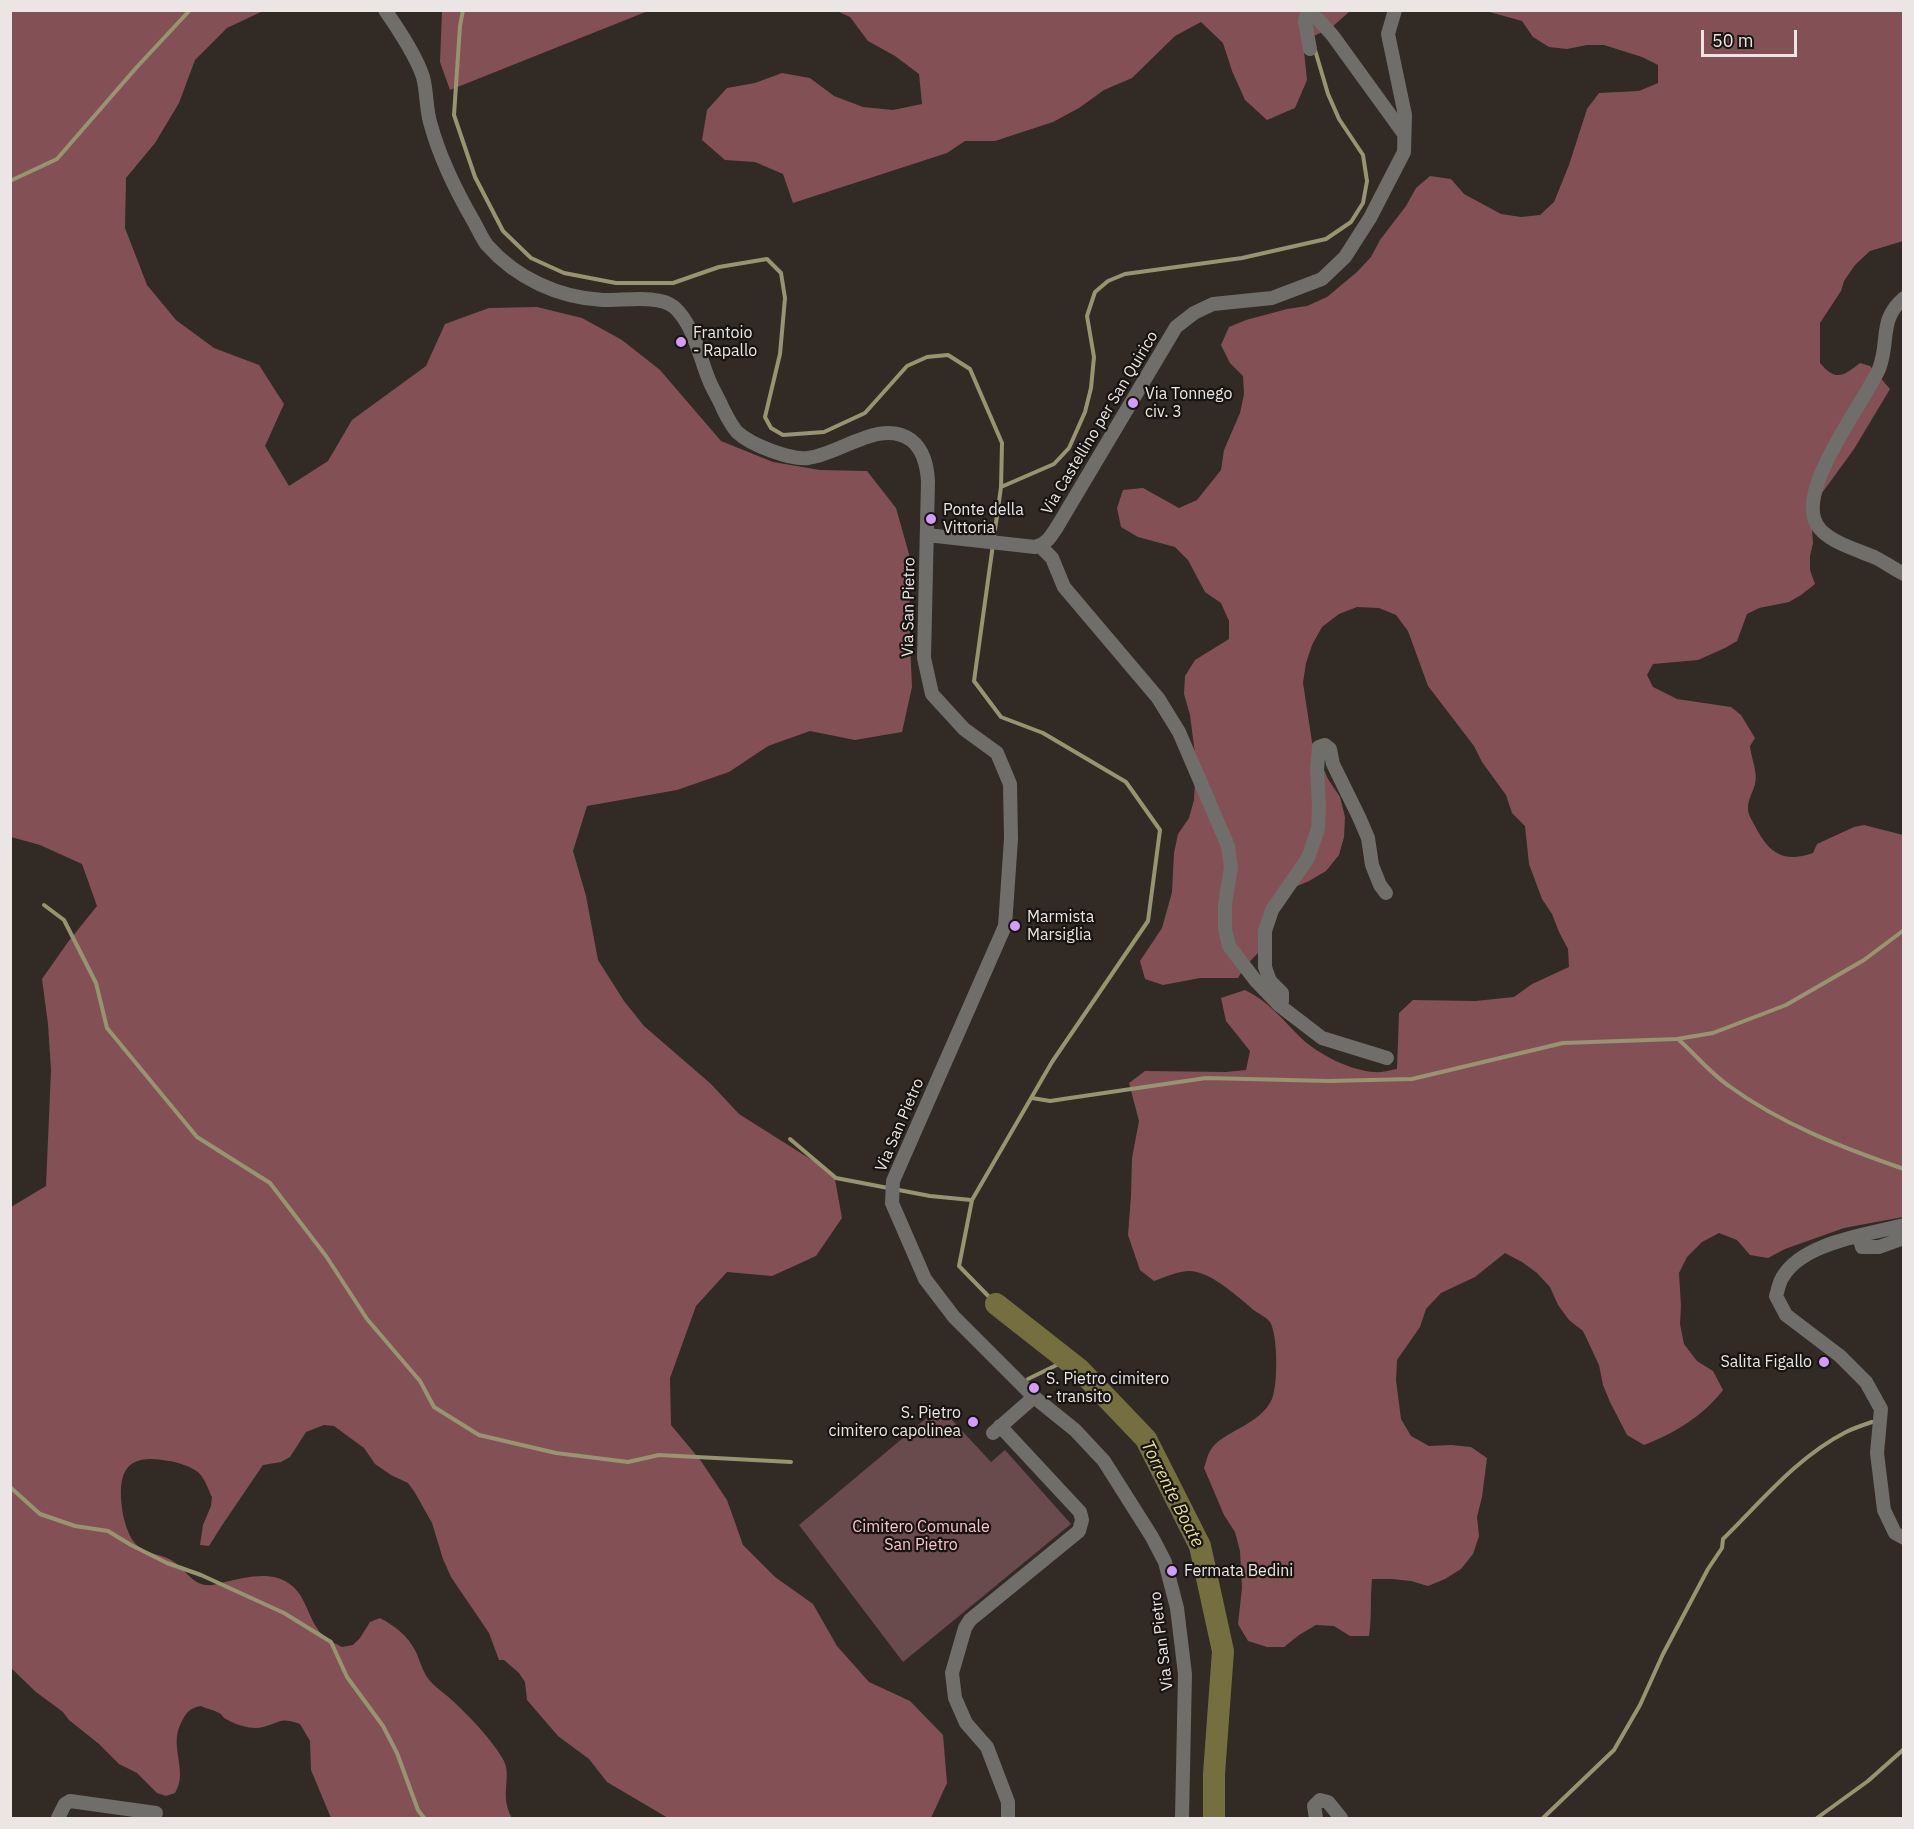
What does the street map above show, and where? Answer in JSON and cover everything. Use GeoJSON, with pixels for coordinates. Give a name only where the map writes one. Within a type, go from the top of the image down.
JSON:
{"type":"FeatureCollection","features":[{"type":"Feature","properties":{"kind":"street","name":"Via San Pietro"},"geometry":{"type":"LineString","coordinates":[[385,10],[423,77],[430,122],[454,188],[486,244],[518,273],[553,290],[576,297],[662,301],[673,306],[690,330],[709,381],[732,426],[747,439],[783,454],[807,458],[827,454],[876,435],[894,433],[909,439],[920,450],[927,468],[924,658],[932,694],[964,729],[996,753],[1010,784],[1011,839],[1005,926],[893,1181],[892,1203],[926,1279],[954,1317],[1034,1396],[1075,1430],[1104,1461],[1165,1562],[1177,1608],[1185,1674],[1182,1818]]}},
{"type":"Feature","properties":{"kind":"street","name":"Via Castellino per San Quirico"},"geometry":{"type":"LineString","coordinates":[[1040,546],[1049,539],[1057,527],[1176,327],[1194,313],[1213,304],[1272,298],[1322,279],[1345,258],[1370,219],[1404,152],[1405,115],[1388,34],[1395,10]]}},
{"type":"Feature","properties":{"kind":"street"},"geometry":{"type":"LineString","coordinates":[[1310,49],[1306,16],[1319,20],[1333,36],[1404,134]]}},
{"type":"Feature","properties":{"kind":"street"},"geometry":{"type":"LineString","coordinates":[[1904,298],[1895,306],[1886,323],[1885,349],[1879,369],[1828,459],[1815,486],[1812,508],[1816,524],[1826,535],[1904,574]]}},
{"type":"Feature","properties":{"kind":"street"},"geometry":{"type":"LineString","coordinates":[[927,535],[1020,546],[1040,546],[1052,558],[1064,587],[1158,698],[1179,732],[1228,846],[1230,867],[1224,929],[1229,946],[1256,981],[1280,1005],[1322,1038],[1387,1058]]}},
{"type":"Feature","properties":{"kind":"street"},"geometry":{"type":"LineString","coordinates":[[1280,1005],[1282,993],[1270,981],[1265,967],[1265,931],[1272,910],[1308,858],[1318,829],[1319,747],[1325,745],[1330,749],[1333,764],[1368,838],[1372,865],[1386,893]]}},
{"type":"Feature","properties":{"kind":"street"},"geometry":{"type":"LineString","coordinates":[[1904,1226],[1825,1246],[1798,1259],[1781,1278],[1776,1296],[1786,1315],[1840,1356],[1866,1382],[1881,1409],[1877,1453],[1884,1510],[1895,1533],[1904,1538]]}},
{"type":"Feature","properties":{"kind":"street"},"geometry":{"type":"LineString","coordinates":[[1859,1237],[1862,1247],[1880,1246],[1904,1238]]}},
{"type":"Feature","properties":{"kind":"street"},"geometry":{"type":"LineString","coordinates":[[1008,1818],[1008,1802],[987,1747],[966,1723],[955,1698],[951,1673],[965,1628],[970,1620],[1078,1531],[1082,1520],[1080,1512],[997,1429],[1034,1396]]}},
{"type":"Feature","properties":{"kind":"street"},"geometry":{"type":"LineString","coordinates":[[1316,1818],[1314,1806],[1320,1800],[1328,1802],[1341,1818]]}},
{"type":"Feature","properties":{"kind":"street"},"geometry":{"type":"LineString","coordinates":[[58,1818],[65,1803],[70,1801],[156,1813]]}},
{"type":"Feature","properties":{"kind":"green space","name":"Cimitero Comunale San Pietro"},"geometry":{"type":"Polygon","coordinates":[[[940,1407],[991,1462],[1005,1450],[1071,1524],[903,1662],[799,1525],[940,1407]]]}},
{"type":"Feature","properties":{"kind":"shaded area"},"geometry":{"type":"Polygon","coordinates":[[[11,10],[263,11],[227,28],[195,60],[179,103],[155,143],[126,178],[125,228],[147,285],[176,320],[214,348],[259,365],[284,404],[265,446],[289,486],[328,461],[352,420],[426,366],[445,324],[489,308],[537,307],[582,318],[622,340],[660,370],[721,441],[773,462],[820,470],[867,471],[896,508],[909,554],[912,687],[902,732],[855,740],[810,731],[768,746],[729,772],[677,790],[587,806],[573,851],[586,896],[598,960],[624,1001],[644,1026],[711,1084],[739,1114],[834,1174],[842,1218],[816,1256],[772,1276],[727,1272],[696,1306],[670,1378],[671,1425],[701,1461],[727,1500],[743,1545],[775,1577],[813,1604],[837,1646],[869,1682],[910,1701],[943,1735],[947,1783],[931,1818],[668,1818],[607,1782],[589,1759],[558,1736],[527,1700],[525,1682],[519,1673],[504,1660],[499,1660],[489,1633],[451,1577],[432,1523],[408,1483],[375,1464],[364,1448],[334,1426],[324,1425],[306,1432],[290,1457],[281,1462],[263,1465],[209,1546],[200,1545],[203,1525],[211,1506],[212,1497],[199,1473],[173,1462],[144,1459],[135,1462],[124,1473],[121,1494],[126,1526],[130,1535],[142,1549],[171,1560],[201,1584],[212,1585],[259,1576],[284,1580],[299,1594],[319,1631],[342,1647],[353,1645],[370,1622],[380,1618],[396,1628],[413,1646],[430,1681],[467,1715],[500,1754],[506,1767],[506,1802],[512,1818],[331,1818],[311,1770],[310,1741],[300,1724],[281,1721],[259,1728],[249,1727],[234,1723],[201,1706],[187,1713],[178,1730],[180,1780],[175,1793],[166,1796],[157,1793],[137,1773],[119,1764],[11,1668],[11,1207],[46,1186],[51,1070],[42,979],[97,906],[82,864],[40,845],[11,837],[11,10]]]}},
{"type":"Feature","properties":{"kind":"shaded area"},"geometry":{"type":"Polygon","coordinates":[[[442,10],[648,11],[450,90],[440,62],[442,10]]]}},
{"type":"Feature","properties":{"kind":"shaded area"},"geometry":{"type":"Polygon","coordinates":[[[837,11],[1350,11],[1331,28],[1303,41],[1307,80],[1295,108],[1267,120],[1245,100],[1223,43],[1201,22],[1175,36],[1132,78],[1104,90],[1079,108],[1053,122],[995,141],[965,141],[947,153],[793,203],[783,174],[755,162],[725,160],[702,140],[707,110],[727,88],[755,83],[782,73],[810,78],[834,96],[863,107],[893,110],[922,104],[919,74],[895,56],[868,41],[850,17],[837,11]]]}},
{"type":"Feature","properties":{"kind":"shaded area"},"geometry":{"type":"Polygon","coordinates":[[[1486,11],[1903,11],[1903,241],[1870,251],[1855,265],[1820,323],[1820,363],[1826,369],[1835,375],[1840,375],[1860,363],[1870,366],[1890,389],[1854,449],[1822,493],[1812,529],[1810,570],[1815,584],[1789,602],[1759,608],[1747,614],[1737,641],[1725,648],[1698,660],[1653,664],[1647,675],[1653,687],[1677,699],[1731,707],[1741,715],[1755,738],[1750,746],[1756,779],[1748,803],[1749,813],[1761,837],[1779,854],[1794,857],[1813,853],[1817,844],[1854,827],[1864,825],[1903,835],[1903,1217],[1844,1228],[1785,1249],[1768,1258],[1750,1255],[1737,1240],[1719,1233],[1702,1242],[1687,1257],[1679,1273],[1680,1324],[1684,1344],[1697,1361],[1713,1371],[1723,1390],[1707,1408],[1688,1423],[1644,1445],[1627,1435],[1610,1402],[1603,1385],[1599,1365],[1583,1331],[1569,1320],[1558,1305],[1550,1287],[1537,1273],[1505,1253],[1475,1277],[1441,1293],[1426,1309],[1420,1327],[1397,1360],[1396,1380],[1401,1419],[1411,1436],[1429,1446],[1471,1447],[1487,1458],[1477,1517],[1479,1536],[1473,1554],[1461,1569],[1428,1586],[1411,1581],[1372,1579],[1369,1636],[1350,1636],[1334,1626],[1316,1625],[1284,1647],[1267,1647],[1248,1641],[1238,1624],[1242,1588],[1240,1551],[1235,1532],[1224,1515],[1204,1468],[1215,1444],[1259,1416],[1272,1399],[1276,1360],[1273,1328],[1267,1319],[1225,1286],[1198,1272],[1186,1271],[1154,1281],[1140,1270],[1128,1235],[1132,1158],[1139,1121],[1129,1083],[1145,1071],[1226,1072],[1246,1070],[1250,1051],[1226,1021],[1221,998],[1245,990],[1268,1005],[1301,1038],[1326,1056],[1366,1071],[1380,1072],[1397,1069],[1399,1013],[1413,1000],[1475,1001],[1514,997],[1532,984],[1569,967],[1568,949],[1552,914],[1542,899],[1529,864],[1525,826],[1512,813],[1506,795],[1482,762],[1474,746],[1428,686],[1408,631],[1396,615],[1379,608],[1357,607],[1339,614],[1322,627],[1312,645],[1303,683],[1312,742],[1328,779],[1340,797],[1345,817],[1344,837],[1339,855],[1326,871],[1274,896],[1259,952],[1245,966],[1238,978],[1200,978],[1163,985],[1145,979],[1140,961],[1162,928],[1172,892],[1174,853],[1178,834],[1189,818],[1194,800],[1196,762],[1190,715],[1184,694],[1185,676],[1195,660],[1229,639],[1229,621],[1221,603],[1205,592],[1188,560],[1175,547],[1138,537],[1121,527],[1117,508],[1123,490],[1143,488],[1179,508],[1197,500],[1221,470],[1224,450],[1240,413],[1244,394],[1243,376],[1230,363],[1221,345],[1229,327],[1246,320],[1307,306],[1327,297],[1371,257],[1416,188],[1430,176],[1451,179],[1464,194],[1501,214],[1521,217],[1540,215],[1554,202],[1587,109],[1599,93],[1639,91],[1658,83],[1658,65],[1642,57],[1604,45],[1587,45],[1567,49],[1549,47],[1533,37],[1522,21],[1486,11]]]}},
{"type":"Feature","properties":{"kind":"waterway"},"geometry":{"type":"LineString","coordinates":[[10,181],[57,159],[190,10]]}},
{"type":"Feature","properties":{"kind":"waterway"},"geometry":{"type":"LineString","coordinates":[[463,10],[454,115],[475,177],[503,231],[531,258],[564,273],[616,283],[673,283],[719,267],[767,259],[781,273],[785,298],[780,354],[765,417],[771,428],[783,435],[824,432],[865,413],[907,366],[927,357],[948,355],[970,369],[1002,443],[1001,487],[974,681],[1001,717],[1043,733],[1126,782],[1160,830],[1148,921],[1052,1062],[972,1200],[959,1266],[996,1304]]}},
{"type":"Feature","properties":{"kind":"waterway"},"geometry":{"type":"LineString","coordinates":[[1001,487],[1054,464],[1069,448],[1085,412],[1091,388],[1094,357],[1087,316],[1095,292],[1108,281],[1125,274],[1242,258],[1326,239],[1351,222],[1363,203],[1367,181],[1363,155],[1339,119],[1328,94],[1315,50]]}},
{"type":"Feature","properties":{"kind":"waterway"},"geometry":{"type":"LineString","coordinates":[[44,905],[64,920],[96,983],[107,1028],[197,1137],[270,1183],[326,1256],[367,1319],[420,1381],[434,1407],[479,1435],[556,1453],[628,1462],[659,1455],[791,1462]]}},
{"type":"Feature","properties":{"kind":"waterway"},"geometry":{"type":"LineString","coordinates":[[1032,1098],[1050,1101],[1206,1078],[1329,1081],[1412,1079],[1563,1043],[1677,1039],[1713,1033],[1786,1005],[1864,960],[1904,930]]}},
{"type":"Feature","properties":{"kind":"waterway"},"geometry":{"type":"LineString","coordinates":[[1678,1039],[1722,1081],[1749,1100],[1836,1144],[1904,1169]]}},
{"type":"Feature","properties":{"kind":"waterway"},"geometry":{"type":"LineString","coordinates":[[790,1139],[836,1178],[930,1196],[971,1200]]}},
{"type":"Feature","properties":{"kind":"waterway","name":"Torrente Boate"},"geometry":{"type":"LineString","coordinates":[[996,1304],[1080,1370],[1146,1439],[1200,1546],[1223,1651],[1214,1774],[1214,1818]]}},
{"type":"Feature","properties":{"kind":"waterway"},"geometry":{"type":"LineString","coordinates":[[1028,1379],[1067,1360]]}},
{"type":"Feature","properties":{"kind":"waterway"},"geometry":{"type":"LineString","coordinates":[[1543,1818],[1614,1750],[1640,1705],[1663,1654],[1708,1569],[1722,1548],[1723,1539],[1780,1481],[1811,1454],[1846,1432],[1872,1422]]}},
{"type":"Feature","properties":{"kind":"waterway"},"geometry":{"type":"LineString","coordinates":[[10,1487],[40,1514],[75,1526],[108,1531],[167,1563],[201,1575],[284,1613],[331,1642],[347,1677],[383,1726],[397,1753],[418,1810],[424,1818]]}},
{"type":"Feature","properties":{"kind":"waterway"},"geometry":{"type":"LineString","coordinates":[[1817,1818],[1868,1781],[1904,1749]]}},
{"type":"Feature","properties":{"kind":"place","name":"Frantoio - Rapallo"},"geometry":{"type":"Point","coordinates":[681,342]}},
{"type":"Feature","properties":{"kind":"place","name":"Via Tonnego civ. 3"},"geometry":{"type":"Point","coordinates":[1133,403]}},
{"type":"Feature","properties":{"kind":"place","name":"Ponte della Vittoria"},"geometry":{"type":"Point","coordinates":[931,519]}},
{"type":"Feature","properties":{"kind":"place","name":"Marmista Marsiglia"},"geometry":{"type":"Point","coordinates":[1015,926]}},
{"type":"Feature","properties":{"kind":"place","name":"Salita Figallo"},"geometry":{"type":"Point","coordinates":[1824,1362]}},
{"type":"Feature","properties":{"kind":"place","name":"S. Pietro cimitero - transito"},"geometry":{"type":"Point","coordinates":[1034,1388]}},
{"type":"Feature","properties":{"kind":"place","name":"S. Pietro cimitero capolinea"},"geometry":{"type":"Point","coordinates":[973,1422]}},
{"type":"Feature","properties":{"kind":"place","name":"Fermata Bedini"},"geometry":{"type":"Point","coordinates":[1172,1571]}}]}
